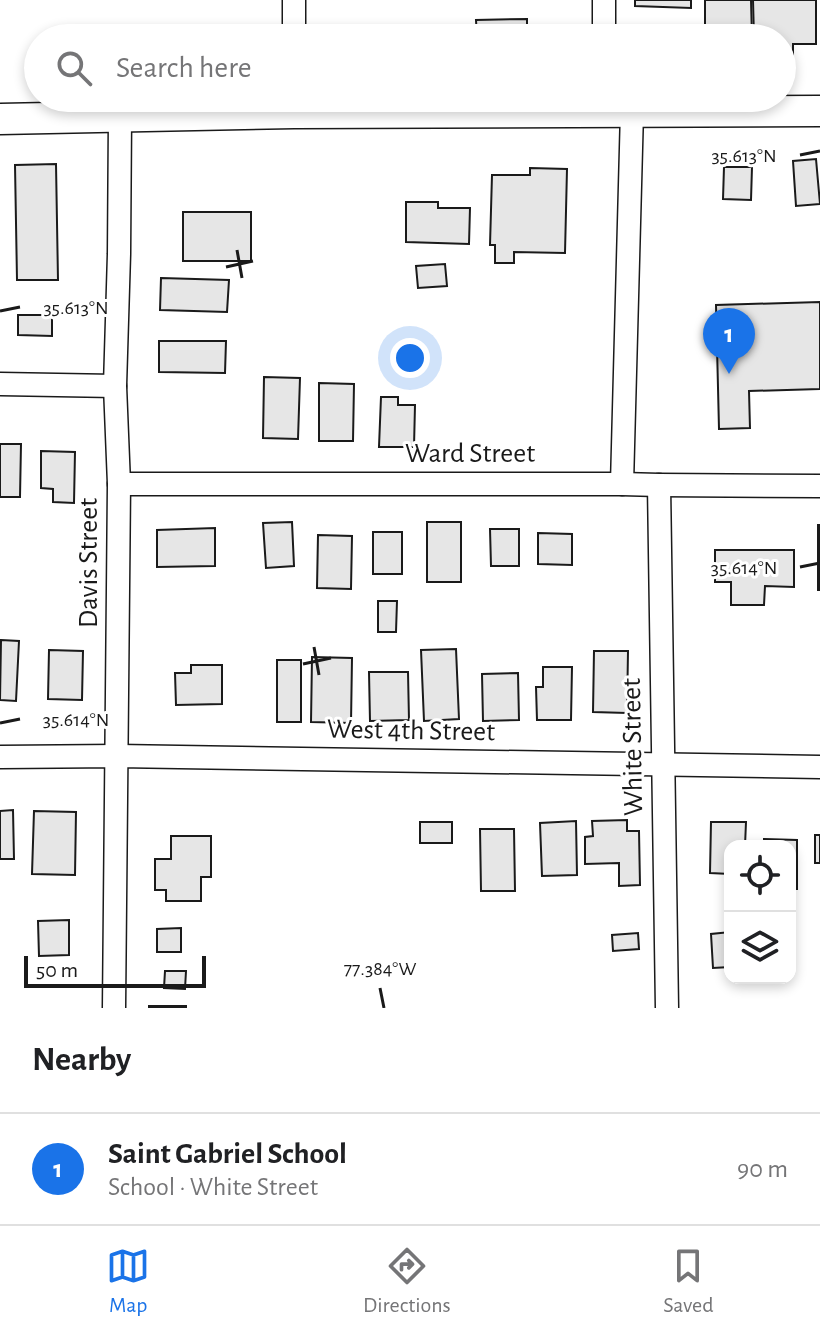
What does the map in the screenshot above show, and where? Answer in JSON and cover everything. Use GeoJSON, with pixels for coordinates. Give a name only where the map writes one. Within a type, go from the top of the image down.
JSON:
{"type":"FeatureCollection","features":[{"type":"Feature","properties":{"kind":"main road"},"geometry":{"type":"LineString","coordinates":[[796,111],[820,111]]}},
{"type":"Feature","properties":{"kind":"main road"},"geometry":{"type":"LineString","coordinates":[[0,119],[199,112]]}},
{"type":"Feature","properties":{"kind":"street"},"geometry":{"type":"LineString","coordinates":[[294,0],[294,24]]}},
{"type":"Feature","properties":{"kind":"street"},"geometry":{"type":"LineString","coordinates":[[604,0],[604,24]]}},
{"type":"Feature","properties":{"kind":"street"},"geometry":{"type":"LineString","coordinates":[[613,112],[622,484]]}},
{"type":"Feature","properties":{"kind":"street","name":"Davis Street"},"geometry":{"type":"LineString","coordinates":[[114,1008],[119,484],[115,386],[120,117]]}},
{"type":"Feature","properties":{"kind":"street"},"geometry":{"type":"LineString","coordinates":[[0,384],[115,386]]}},
{"type":"Feature","properties":{"kind":"street","name":"Ward Street"},"geometry":{"type":"LineString","coordinates":[[119,484],[820,486]]}},
{"type":"Feature","properties":{"kind":"street","name":"White Street"},"geometry":{"type":"LineString","coordinates":[[659,485],[667,1008]]}},
{"type":"Feature","properties":{"kind":"street","name":"West 4th Street"},"geometry":{"type":"LineString","coordinates":[[0,757],[118,756],[820,767]]}},
{"type":"Feature","properties":{"kind":"building"},"geometry":{"type":"Polygon","coordinates":[[[635,0],[691,0],[691,8],[635,6],[635,0]]]}},
{"type":"Feature","properties":{"kind":"building"},"geometry":{"type":"Polygon","coordinates":[[[705,0],[751,0],[752,24],[705,24],[705,0]]]}},
{"type":"Feature","properties":{"kind":"building"},"geometry":{"type":"Polygon","coordinates":[[[753,0],[816,0],[816,44],[796,44],[796,24],[754,24],[753,0]]]}},
{"type":"Feature","properties":{"kind":"building"},"geometry":{"type":"Polygon","coordinates":[[[527,19],[527,24],[476,24],[476,20],[527,19]]]}},
{"type":"Feature","properties":{"kind":"building"},"geometry":{"type":"Polygon","coordinates":[[[816,159],[820,204],[796,206],[793,161],[816,159]]]}},
{"type":"Feature","properties":{"kind":"building"},"geometry":{"type":"Polygon","coordinates":[[[56,164],[58,280],[17,280],[15,165],[56,164]]]}},
{"type":"Feature","properties":{"kind":"building"},"geometry":{"type":"Polygon","coordinates":[[[724,167],[752,167],[751,200],[723,199],[724,167]]]}},
{"type":"Feature","properties":{"kind":"building"},"geometry":{"type":"Polygon","coordinates":[[[530,168],[567,169],[565,253],[514,252],[514,263],[495,263],[495,245],[490,245],[492,175],[530,175],[530,168]]]}},
{"type":"Feature","properties":{"kind":"building"},"geometry":{"type":"Polygon","coordinates":[[[406,202],[438,202],[438,208],[470,208],[469,244],[406,242],[406,202]]]}},
{"type":"Feature","properties":{"kind":"building"},"geometry":{"type":"Polygon","coordinates":[[[183,212],[251,212],[251,261],[183,261],[183,212]]]}},
{"type":"Feature","properties":{"kind":"building"},"geometry":{"type":"Polygon","coordinates":[[[445,264],[447,286],[418,288],[416,266],[445,264]]]}},
{"type":"Feature","properties":{"kind":"building"},"geometry":{"type":"Polygon","coordinates":[[[161,278],[229,280],[227,312],[160,310],[161,278]]]}},
{"type":"Feature","properties":{"kind":"building"},"geometry":{"type":"Polygon","coordinates":[[[820,302],[820,389],[749,391],[750,428],[719,429],[716,305],[820,302]]]}},
{"type":"Feature","properties":{"kind":"building"},"geometry":{"type":"Polygon","coordinates":[[[18,315],[52,315],[52,336],[18,335],[18,315]]]}},
{"type":"Feature","properties":{"kind":"building"},"geometry":{"type":"Polygon","coordinates":[[[159,341],[226,341],[225,373],[159,372],[159,341]]]}},
{"type":"Feature","properties":{"kind":"building"},"geometry":{"type":"Polygon","coordinates":[[[264,377],[300,378],[298,439],[263,438],[264,377]]]}},
{"type":"Feature","properties":{"kind":"building"},"geometry":{"type":"Polygon","coordinates":[[[319,383],[354,384],[353,441],[319,441],[319,383]]]}},
{"type":"Feature","properties":{"kind":"building"},"geometry":{"type":"Polygon","coordinates":[[[381,397],[398,397],[398,405],[415,405],[414,447],[379,447],[381,397]]]}},
{"type":"Feature","properties":{"kind":"building"},"geometry":{"type":"Polygon","coordinates":[[[0,444],[21,444],[20,497],[0,497],[0,444]]]}},
{"type":"Feature","properties":{"kind":"building"},"geometry":{"type":"Polygon","coordinates":[[[41,451],[75,452],[74,503],[53,502],[53,489],[41,488],[41,451]]]}},
{"type":"Feature","properties":{"kind":"building"},"geometry":{"type":"Polygon","coordinates":[[[292,522],[294,566],[266,568],[263,523],[292,522]]]}},
{"type":"Feature","properties":{"kind":"building"},"geometry":{"type":"Polygon","coordinates":[[[427,522],[461,522],[461,582],[427,582],[427,522]]]}},
{"type":"Feature","properties":{"kind":"building"},"geometry":{"type":"Polygon","coordinates":[[[820,525],[820,590],[818,590],[820,525]]]}},
{"type":"Feature","properties":{"kind":"building"},"geometry":{"type":"Polygon","coordinates":[[[215,528],[215,566],[157,567],[157,530],[215,528]]]}},
{"type":"Feature","properties":{"kind":"building"},"geometry":{"type":"Polygon","coordinates":[[[490,529],[519,529],[519,566],[491,566],[490,529]]]}},
{"type":"Feature","properties":{"kind":"building"},"geometry":{"type":"Polygon","coordinates":[[[373,532],[402,532],[402,574],[373,574],[373,532]]]}},
{"type":"Feature","properties":{"kind":"building"},"geometry":{"type":"Polygon","coordinates":[[[538,533],[572,534],[572,565],[538,564],[538,533]]]}},
{"type":"Feature","properties":{"kind":"building"},"geometry":{"type":"Polygon","coordinates":[[[318,535],[352,536],[351,589],[317,588],[318,535]]]}},
{"type":"Feature","properties":{"kind":"building"},"geometry":{"type":"Polygon","coordinates":[[[715,550],[794,550],[794,587],[765,586],[764,605],[731,605],[731,582],[715,582],[715,550]]]}},
{"type":"Feature","properties":{"kind":"building"},"geometry":{"type":"Polygon","coordinates":[[[378,601],[397,601],[396,632],[378,632],[378,601]]]}},
{"type":"Feature","properties":{"kind":"building"},"geometry":{"type":"Polygon","coordinates":[[[1,640],[19,641],[16,701],[0,700],[1,640]]]}},
{"type":"Feature","properties":{"kind":"building"},"geometry":{"type":"Polygon","coordinates":[[[456,649],[459,719],[424,721],[421,650],[456,649]]]}},
{"type":"Feature","properties":{"kind":"building"},"geometry":{"type":"Polygon","coordinates":[[[49,650],[83,651],[82,700],[48,699],[49,650]]]}},
{"type":"Feature","properties":{"kind":"building"},"geometry":{"type":"Polygon","coordinates":[[[594,651],[628,651],[627,713],[593,712],[594,651]]]}},
{"type":"Feature","properties":{"kind":"building"},"geometry":{"type":"Polygon","coordinates":[[[312,657],[352,658],[351,723],[311,722],[312,657]]]}},
{"type":"Feature","properties":{"kind":"building"},"geometry":{"type":"Polygon","coordinates":[[[277,660],[301,660],[301,722],[277,722],[277,660]]]}},
{"type":"Feature","properties":{"kind":"building"},"geometry":{"type":"Polygon","coordinates":[[[191,665],[222,665],[222,704],[176,705],[175,673],[191,673],[191,665]]]}},
{"type":"Feature","properties":{"kind":"building"},"geometry":{"type":"Polygon","coordinates":[[[543,667],[572,667],[571,720],[537,720],[536,687],[543,687],[543,667]]]}},
{"type":"Feature","properties":{"kind":"building"},"geometry":{"type":"Polygon","coordinates":[[[369,672],[408,672],[409,720],[370,721],[369,672]]]}},
{"type":"Feature","properties":{"kind":"building"},"geometry":{"type":"Polygon","coordinates":[[[518,673],[519,720],[483,721],[482,674],[518,673]]]}},
{"type":"Feature","properties":{"kind":"building"},"geometry":{"type":"Polygon","coordinates":[[[13,810],[14,859],[0,859],[0,811],[13,810]]]}},
{"type":"Feature","properties":{"kind":"building"},"geometry":{"type":"Polygon","coordinates":[[[34,811],[76,812],[75,875],[32,874],[34,811]]]}},
{"type":"Feature","properties":{"kind":"building"},"geometry":{"type":"Polygon","coordinates":[[[627,820],[627,831],[639,831],[640,885],[619,886],[619,863],[585,864],[585,837],[593,836],[592,821],[627,820]]]}},
{"type":"Feature","properties":{"kind":"building"},"geometry":{"type":"Polygon","coordinates":[[[576,821],[577,875],[542,876],[540,823],[576,821]]]}},
{"type":"Feature","properties":{"kind":"building"},"geometry":{"type":"Polygon","coordinates":[[[420,822],[452,822],[452,843],[420,843],[420,822]]]}},
{"type":"Feature","properties":{"kind":"building"},"geometry":{"type":"Polygon","coordinates":[[[711,822],[746,822],[745,840],[724,840],[724,874],[710,873],[711,822]]]}},
{"type":"Feature","properties":{"kind":"building"},"geometry":{"type":"Polygon","coordinates":[[[480,829],[514,829],[515,891],[481,891],[480,829]]]}},
{"type":"Feature","properties":{"kind":"building"},"geometry":{"type":"Polygon","coordinates":[[[815,835],[820,835],[820,863],[815,863],[815,835]]]}},
{"type":"Feature","properties":{"kind":"building"},"geometry":{"type":"Polygon","coordinates":[[[171,836],[211,836],[211,877],[201,877],[201,901],[166,901],[166,890],[155,890],[155,859],[171,859],[171,836]]]}},
{"type":"Feature","properties":{"kind":"building"},"geometry":{"type":"Polygon","coordinates":[[[764,839],[797,840],[797,889],[796,840],[764,839]]]}},
{"type":"Feature","properties":{"kind":"building"},"geometry":{"type":"Polygon","coordinates":[[[69,920],[69,955],[39,956],[38,921],[69,920]]]}},
{"type":"Feature","properties":{"kind":"building"},"geometry":{"type":"Polygon","coordinates":[[[181,928],[181,952],[157,952],[157,929],[181,928]]]}},
{"type":"Feature","properties":{"kind":"building"},"geometry":{"type":"Polygon","coordinates":[[[638,933],[639,949],[613,951],[612,935],[638,933]]]}},
{"type":"Feature","properties":{"kind":"building"},"geometry":{"type":"Polygon","coordinates":[[[724,933],[724,967],[713,968],[711,934],[724,933]]]}},
{"type":"Feature","properties":{"kind":"building"},"geometry":{"type":"Polygon","coordinates":[[[165,971],[186,971],[185,989],[164,988],[165,971]]]}},
{"type":"Feature","properties":{"kind":"building"},"geometry":{"type":"Polygon","coordinates":[[[186,1006],[186,1008],[149,1008],[186,1006]]]}},
{"type":"Feature","properties":{"kind":"place","name":"Saint Gabriel School"},"geometry":{"type":"Point","coordinates":[729,374]}}]}
